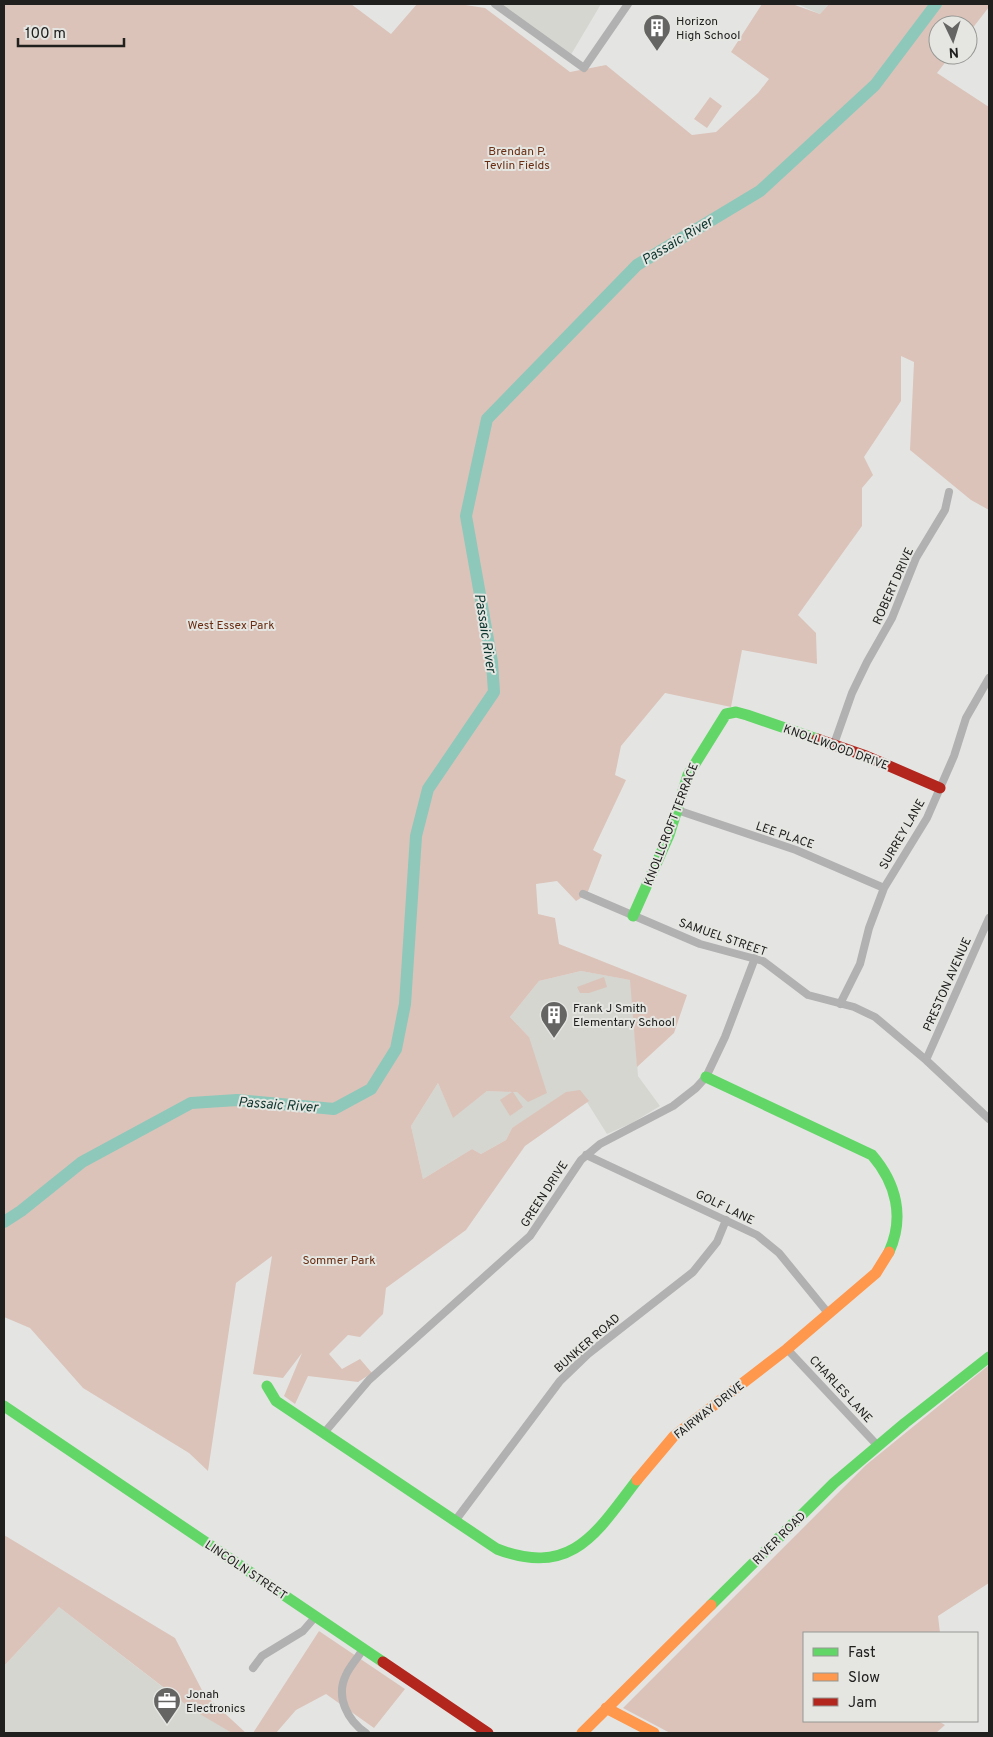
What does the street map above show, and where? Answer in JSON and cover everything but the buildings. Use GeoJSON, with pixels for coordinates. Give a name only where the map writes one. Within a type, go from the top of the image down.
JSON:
{"type":"FeatureCollection","features":[{"type":"Feature","properties":{"kind":"street"},"geometry":{"type":"LineString","coordinates":[[495,4],[584,68],[628,4]]}},
{"type":"Feature","properties":{"kind":"street","name":"ROBERT DRIVE"},"geometry":{"type":"LineString","coordinates":[[834,744],[852,693],[892,618],[916,558],[946,510],[948,492]]}},
{"type":"Feature","properties":{"kind":"street","name":"SURREY LANE"},"geometry":{"type":"LineString","coordinates":[[840,1004],[860,964],[869,928],[884,888],[927,818],[966,718],[987,689],[989,678]]}},
{"type":"Feature","properties":{"kind":"street","name":"KNOLLWOOD DRIVE"},"geometry":{"type":"LineString","coordinates":[[730,713],[747,715],[834,744],[940,788]]}},
{"type":"Feature","properties":{"kind":"street","name":"KNOLLCROFT TERRACE"},"geometry":{"type":"LineString","coordinates":[[633,916],[660,858],[688,775],[726,714],[730,713]]}},
{"type":"Feature","properties":{"kind":"street","name":"LEE PLACE"},"geometry":{"type":"LineString","coordinates":[[677,810],[796,850],[884,888]]}},
{"type":"Feature","properties":{"kind":"street","name":"SAMUEL STREET"},"geometry":{"type":"LineString","coordinates":[[583,894],[700,944],[723,952],[755,958],[774,969],[808,995],[875,1017],[926,1060],[989,1120]]}},
{"type":"Feature","properties":{"kind":"street","name":"PRESTON AVENUE"},"geometry":{"type":"LineString","coordinates":[[926,1060],[989,918]]}},
{"type":"Feature","properties":{"kind":"street","name":"GREEN DRIVE"},"geometry":{"type":"LineString","coordinates":[[324,1433],[369,1380],[525,1242],[541,1222],[568,1176],[586,1155],[622,1131],[674,1106],[686,1098],[706,1077],[725,1037],[755,958]]}},
{"type":"Feature","properties":{"kind":"street","name":"FAIRWAY DRIVE"},"geometry":{"type":"LineString","coordinates":[[267,1386],[276,1401],[497,1550],[520,1558],[540,1559],[577,1549],[595,1534],[674,1436],[787,1349],[876,1272],[892,1248],[896,1236],[898,1215],[889,1178],[879,1161],[864,1149],[706,1077]]}},
{"type":"Feature","properties":{"kind":"street","name":"GOLF LANE"},"geometry":{"type":"LineString","coordinates":[[586,1155],[757,1235],[774,1248],[828,1313]]}},
{"type":"Feature","properties":{"kind":"street","name":"BUNKER ROAD"},"geometry":{"type":"LineString","coordinates":[[455,1521],[560,1381],[588,1354],[693,1272],[717,1242],[726,1220]]}},
{"type":"Feature","properties":{"kind":"street","name":"CHARLES LANE"},"geometry":{"type":"LineString","coordinates":[[787,1349],[829,1391],[877,1445]]}},
{"type":"Feature","properties":{"kind":"street","name":"RIVER ROAD"},"geometry":{"type":"LineString","coordinates":[[582,1733],[834,1483],[877,1445],[989,1356]]}},
{"type":"Feature","properties":{"kind":"street","name":"LINCOLN STREET"},"geometry":{"type":"LineString","coordinates":[[4,1406],[488,1733]]}},
{"type":"Feature","properties":{"kind":"street"},"geometry":{"type":"LineString","coordinates":[[253,1668],[262,1656],[303,1631],[316,1616]]}},
{"type":"Feature","properties":{"kind":"street"},"geometry":{"type":"LineString","coordinates":[[363,1649],[345,1676],[342,1686],[347,1715],[356,1727],[366,1733]]}},
{"type":"Feature","properties":{"kind":"street"},"geometry":{"type":"LineString","coordinates":[[606,1708],[654,1733]]}},
{"type":"Feature","properties":{"kind":"shaded area"},"geometry":{"type":"Polygon","coordinates":[[[497,4],[601,4],[569,58],[497,4]]]}},
{"type":"Feature","properties":{"kind":"shaded area"},"geometry":{"type":"Polygon","coordinates":[[[797,4],[829,4],[820,14],[797,4]]]}},
{"type":"Feature","properties":{"kind":"shaded area"},"geometry":{"type":"Polygon","coordinates":[[[581,971],[631,980],[638,1076],[660,1106],[632,1123],[607,1134],[580,1091],[512,1128],[506,1140],[481,1154],[472,1149],[423,1179],[411,1126],[438,1083],[453,1117],[487,1091],[517,1092],[529,1037],[510,1017],[539,981],[581,971]]]}},
{"type":"Feature","properties":{"kind":"shaded area"},"geometry":{"type":"Polygon","coordinates":[[[59,1607],[173,1695],[232,1733],[4,1733],[4,1666],[59,1607]]]}},
{"type":"Feature","properties":{"kind":"green space"},"geometry":{"type":"Polygon","coordinates":[[[4,4],[351,4],[391,34],[417,4],[459,4],[485,8],[570,72],[606,65],[692,135],[716,132],[758,93],[769,79],[731,52],[762,4],[792,4],[820,14],[829,4],[989,4],[989,7],[978,21],[978,15],[928,15],[928,65],[943,65],[937,73],[989,107],[989,510],[971,500],[910,450],[914,362],[901,356],[901,401],[864,457],[873,475],[862,488],[862,526],[798,615],[816,633],[817,664],[742,650],[731,707],[665,693],[621,746],[615,775],[626,780],[593,850],[602,855],[587,894],[576,901],[557,881],[536,884],[538,914],[555,918],[559,944],[687,995],[674,1033],[637,1067],[630,980],[581,971],[539,981],[510,1017],[529,1037],[547,1093],[528,1102],[517,1092],[513,1092],[523,1107],[510,1116],[500,1100],[512,1092],[487,1091],[453,1118],[438,1083],[411,1126],[423,1179],[472,1149],[481,1154],[506,1140],[512,1128],[566,1092],[580,1090],[589,1101],[525,1146],[466,1230],[386,1288],[383,1314],[360,1337],[348,1335],[329,1354],[342,1369],[360,1359],[372,1373],[358,1382],[308,1376],[295,1404],[284,1396],[302,1353],[283,1378],[253,1374],[272,1256],[236,1283],[208,1471],[189,1453],[83,1388],[30,1328],[4,1317],[4,4]]]}},
{"type":"Feature","properties":{"kind":"green space"},"geometry":{"type":"Polygon","coordinates":[[[710,97],[722,106],[707,128],[694,119],[710,97]]]}},
{"type":"Feature","properties":{"kind":"green space"},"geometry":{"type":"Polygon","coordinates":[[[604,977],[607,987],[589,993],[580,993],[577,987],[604,977]]]}},
{"type":"Feature","properties":{"kind":"green space"},"geometry":{"type":"Polygon","coordinates":[[[989,1365],[989,1583],[938,1616],[940,1632],[803,1632],[803,1722],[940,1722],[945,1725],[936,1733],[670,1733],[623,1708],[866,1465],[989,1365]]]}},
{"type":"Feature","properties":{"kind":"green space"},"geometry":{"type":"Polygon","coordinates":[[[4,1535],[175,1638],[204,1694],[246,1733],[232,1733],[193,1710],[59,1607],[4,1666],[4,1535]]]}},
{"type":"Feature","properties":{"kind":"green space"},"geometry":{"type":"Polygon","coordinates":[[[319,1631],[405,1689],[374,1728],[326,1694],[296,1710],[276,1733],[253,1733],[319,1631]]]}},
{"type":"Feature","properties":{"kind":"waterway","name":"Passaic River"},"geometry":{"type":"LineString","coordinates":[[4,1222],[21,1211],[82,1162],[191,1103],[237,1100],[334,1109],[371,1089],[396,1049],[405,1004],[416,836],[428,789],[494,692],[492,662],[466,516],[487,419],[637,265],[760,191],[875,85],[936,4]]}},
{"type":"Feature","properties":{"kind":"traffic: fast"},"geometry":{"type":"LineString","coordinates":[[633,916],[669,835],[688,775],[726,714],[736,712],[747,715],[817,739]]}},
{"type":"Feature","properties":{"kind":"traffic: fast"},"geometry":{"type":"LineString","coordinates":[[706,1077],[872,1155],[887,1177],[896,1201],[896,1226],[889,1252]]}},
{"type":"Feature","properties":{"kind":"traffic: fast"},"geometry":{"type":"LineString","coordinates":[[711,1605],[834,1483],[905,1423],[989,1357]]}},
{"type":"Feature","properties":{"kind":"traffic: fast"},"geometry":{"type":"LineString","coordinates":[[267,1386],[276,1401],[497,1549],[523,1556],[545,1558],[564,1554],[580,1545],[609,1517],[637,1480]]}},
{"type":"Feature","properties":{"kind":"traffic: fast"},"geometry":{"type":"LineString","coordinates":[[4,1406],[383,1662]]}},
{"type":"Feature","properties":{"kind":"traffic: slow"},"geometry":{"type":"LineString","coordinates":[[637,1480],[674,1436],[787,1349],[876,1273],[889,1252]]}},
{"type":"Feature","properties":{"kind":"traffic: slow"},"geometry":{"type":"LineString","coordinates":[[582,1733],[711,1605]]}},
{"type":"Feature","properties":{"kind":"traffic: slow"},"geometry":{"type":"LineString","coordinates":[[606,1708],[654,1733]]}},
{"type":"Feature","properties":{"kind":"traffic: jam"},"geometry":{"type":"LineString","coordinates":[[817,739],[866,756],[940,788]]}},
{"type":"Feature","properties":{"kind":"traffic: jam"},"geometry":{"type":"LineString","coordinates":[[383,1662],[488,1733]]}},
{"type":"Feature","properties":{"kind":"place","name":"Horizon High School"},"geometry":{"type":"Point","coordinates":[657,52]}},
{"type":"Feature","properties":{"kind":"place","name":"Frank J Smith Elementary School"},"geometry":{"type":"Point","coordinates":[554,1039]}},
{"type":"Feature","properties":{"kind":"place","name":"Jonah Electronics"},"geometry":{"type":"Point","coordinates":[167,1725]}},
{"type":"Feature","properties":{"kind":"park label","name":"Brendan P. Tevlin Fields"},"geometry":{"type":"Point","coordinates":[517,158]}},
{"type":"Feature","properties":{"kind":"park label","name":"West Essex Park"},"geometry":{"type":"Point","coordinates":[231,625]}},
{"type":"Feature","properties":{"kind":"park label","name":"Sommer Park"},"geometry":{"type":"Point","coordinates":[339,1260]}}]}
